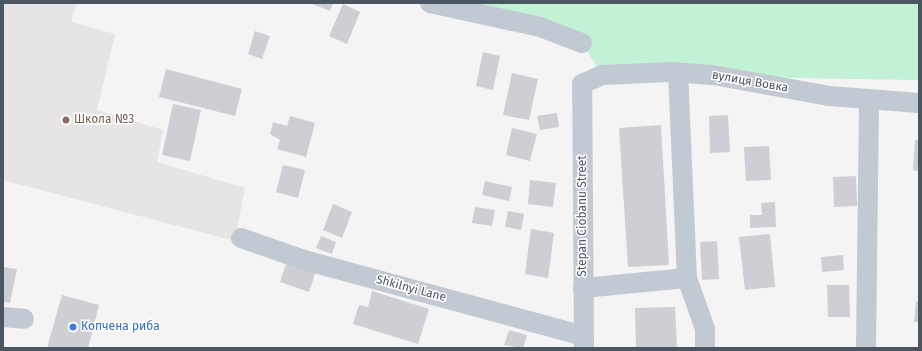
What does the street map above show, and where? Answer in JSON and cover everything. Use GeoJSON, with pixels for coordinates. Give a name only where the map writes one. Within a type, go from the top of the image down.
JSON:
{"type":"FeatureCollection","features":[{"type":"Feature","properties":{"kind":"street"},"geometry":{"type":"LineString","coordinates":[[430,3],[540,27],[582,43]]}},
{"type":"Feature","properties":{"kind":"street"},"geometry":{"type":"LineString","coordinates":[[678,72],[687,278],[705,329],[705,348]]}},
{"type":"Feature","properties":{"kind":"street","name":"вулиця Вовка"},"geometry":{"type":"LineString","coordinates":[[582,84],[602,74],[678,72],[869,99],[919,103]]}},
{"type":"Feature","properties":{"kind":"street","name":"Stepan Ciobanu Street"},"geometry":{"type":"LineString","coordinates":[[582,84],[584,342]]}},
{"type":"Feature","properties":{"kind":"street"},"geometry":{"type":"LineString","coordinates":[[866,348],[869,99]]}},
{"type":"Feature","properties":{"kind":"street","name":"Shkilnyi Lane"},"geometry":{"type":"LineString","coordinates":[[241,238],[304,260],[584,342]]}},
{"type":"Feature","properties":{"kind":"street"},"geometry":{"type":"LineString","coordinates":[[583,288],[687,278]]}},
{"type":"Feature","properties":{"kind":"street"},"geometry":{"type":"LineString","coordinates":[[3,317],[24,319]]}},
{"type":"Feature","properties":{"kind":"shaded area","name":"Школа №3"},"geometry":{"type":"Polygon","coordinates":[[[3,3],[77,3],[71,22],[115,34],[97,110],[163,130],[157,162],[245,188],[235,241],[3,180],[3,3]]]}},
{"type":"Feature","properties":{"kind":"green space"},"geometry":{"type":"Polygon","coordinates":[[[430,3],[919,3],[919,80],[602,75],[582,43],[430,3]]]}},
{"type":"Feature","properties":{"kind":"building"},"geometry":{"type":"Polygon","coordinates":[[[310,3],[333,3],[330,11],[310,3]]]}},
{"type":"Feature","properties":{"kind":"building"},"geometry":{"type":"Polygon","coordinates":[[[343,4],[360,12],[347,44],[329,36],[343,4]]]}},
{"type":"Feature","properties":{"kind":"building"},"geometry":{"type":"Polygon","coordinates":[[[255,31],[270,36],[262,59],[248,54],[255,31]]]}},
{"type":"Feature","properties":{"kind":"building"},"geometry":{"type":"Polygon","coordinates":[[[483,52],[500,56],[493,90],[476,86],[483,52]]]}},
{"type":"Feature","properties":{"kind":"building"},"geometry":{"type":"Polygon","coordinates":[[[166,69],[242,89],[235,116],[159,97],[166,69]]]}},
{"type":"Feature","properties":{"kind":"building"},"geometry":{"type":"Polygon","coordinates":[[[512,73],[538,79],[529,120],[503,115],[512,73]]]}},
{"type":"Feature","properties":{"kind":"building"},"geometry":{"type":"Polygon","coordinates":[[[173,104],[201,110],[190,161],[162,155],[173,104]]]}},
{"type":"Feature","properties":{"kind":"building"},"geometry":{"type":"Polygon","coordinates":[[[557,113],[559,127],[540,130],[537,116],[557,113]]]}},
{"type":"Feature","properties":{"kind":"building"},"geometry":{"type":"Polygon","coordinates":[[[728,115],[730,152],[710,153],[709,116],[728,115]]]}},
{"type":"Feature","properties":{"kind":"building"},"geometry":{"type":"Polygon","coordinates":[[[290,116],[315,123],[306,157],[277,149],[280,140],[270,134],[273,122],[287,126],[290,116]]]}},
{"type":"Feature","properties":{"kind":"building"},"geometry":{"type":"Polygon","coordinates":[[[661,125],[669,265],[628,267],[619,128],[661,125]]]}},
{"type":"Feature","properties":{"kind":"building"},"geometry":{"type":"Polygon","coordinates":[[[512,128],[537,134],[530,161],[506,155],[512,128]]]}},
{"type":"Feature","properties":{"kind":"building"},"geometry":{"type":"Polygon","coordinates":[[[915,140],[919,140],[919,171],[913,170],[915,140]]]}},
{"type":"Feature","properties":{"kind":"building"},"geometry":{"type":"Polygon","coordinates":[[[769,146],[771,180],[746,181],[744,147],[769,146]]]}},
{"type":"Feature","properties":{"kind":"building"},"geometry":{"type":"Polygon","coordinates":[[[283,165],[305,170],[298,198],[276,192],[283,165]]]}},
{"type":"Feature","properties":{"kind":"building"},"geometry":{"type":"Polygon","coordinates":[[[856,176],[857,206],[834,207],[833,177],[856,176]]]}},
{"type":"Feature","properties":{"kind":"building"},"geometry":{"type":"Polygon","coordinates":[[[530,180],[556,183],[553,207],[528,204],[530,180]]]}},
{"type":"Feature","properties":{"kind":"building"},"geometry":{"type":"Polygon","coordinates":[[[485,181],[512,187],[509,201],[482,195],[485,181]]]}},
{"type":"Feature","properties":{"kind":"building"},"geometry":{"type":"Polygon","coordinates":[[[775,202],[776,227],[750,228],[750,215],[762,215],[761,203],[775,202]]]}},
{"type":"Feature","properties":{"kind":"building"},"geometry":{"type":"Polygon","coordinates":[[[333,204],[352,212],[342,238],[323,230],[333,204]]]}},
{"type":"Feature","properties":{"kind":"building"},"geometry":{"type":"Polygon","coordinates":[[[475,207],[495,210],[492,226],[472,223],[475,207]]]}},
{"type":"Feature","properties":{"kind":"building"},"geometry":{"type":"Polygon","coordinates":[[[508,211],[524,214],[521,230],[505,227],[508,211]]]}},
{"type":"Feature","properties":{"kind":"building"},"geometry":{"type":"Polygon","coordinates":[[[531,229],[554,233],[548,278],[525,274],[531,229]]]}},
{"type":"Feature","properties":{"kind":"building"},"geometry":{"type":"Polygon","coordinates":[[[770,234],[775,287],[745,290],[739,237],[770,234]]]}},
{"type":"Feature","properties":{"kind":"building"},"geometry":{"type":"Polygon","coordinates":[[[321,236],[336,242],[332,254],[316,248],[321,236]]]}},
{"type":"Feature","properties":{"kind":"building"},"geometry":{"type":"Polygon","coordinates":[[[717,241],[719,279],[702,280],[700,242],[717,241]]]}},
{"type":"Feature","properties":{"kind":"building"},"geometry":{"type":"Polygon","coordinates":[[[843,255],[844,270],[822,272],[821,257],[843,255]]]}},
{"type":"Feature","properties":{"kind":"building"},"geometry":{"type":"Polygon","coordinates":[[[286,264],[317,268],[309,292],[280,282],[286,264]]]}},
{"type":"Feature","properties":{"kind":"building"},"geometry":{"type":"Polygon","coordinates":[[[3,267],[17,269],[10,303],[3,302],[3,267]]]}},
{"type":"Feature","properties":{"kind":"building"},"geometry":{"type":"Polygon","coordinates":[[[827,285],[849,285],[850,317],[828,317],[827,285]]]}},
{"type":"Feature","properties":{"kind":"building"},"geometry":{"type":"Polygon","coordinates":[[[372,291],[429,309],[418,344],[353,324],[359,305],[368,307],[372,291]]]}},
{"type":"Feature","properties":{"kind":"building","name":"Копчена риба"},"geometry":{"type":"Polygon","coordinates":[[[62,295],[99,305],[88,348],[47,348],[62,295]]]}},
{"type":"Feature","properties":{"kind":"building"},"geometry":{"type":"Polygon","coordinates":[[[916,301],[919,302],[919,322],[914,322],[916,301]]]}},
{"type":"Feature","properties":{"kind":"building"},"geometry":{"type":"Polygon","coordinates":[[[675,307],[677,348],[636,348],[635,308],[675,307]]]}},
{"type":"Feature","properties":{"kind":"building"},"geometry":{"type":"Polygon","coordinates":[[[509,330],[527,335],[523,348],[504,345],[509,330]]]}},
{"type":"Feature","properties":{"kind":"place","name":"Школа №3"},"geometry":{"type":"Point","coordinates":[66,120]}},
{"type":"Feature","properties":{"kind":"place","name":"Копчена риба"},"geometry":{"type":"Point","coordinates":[73,327]}}]}
